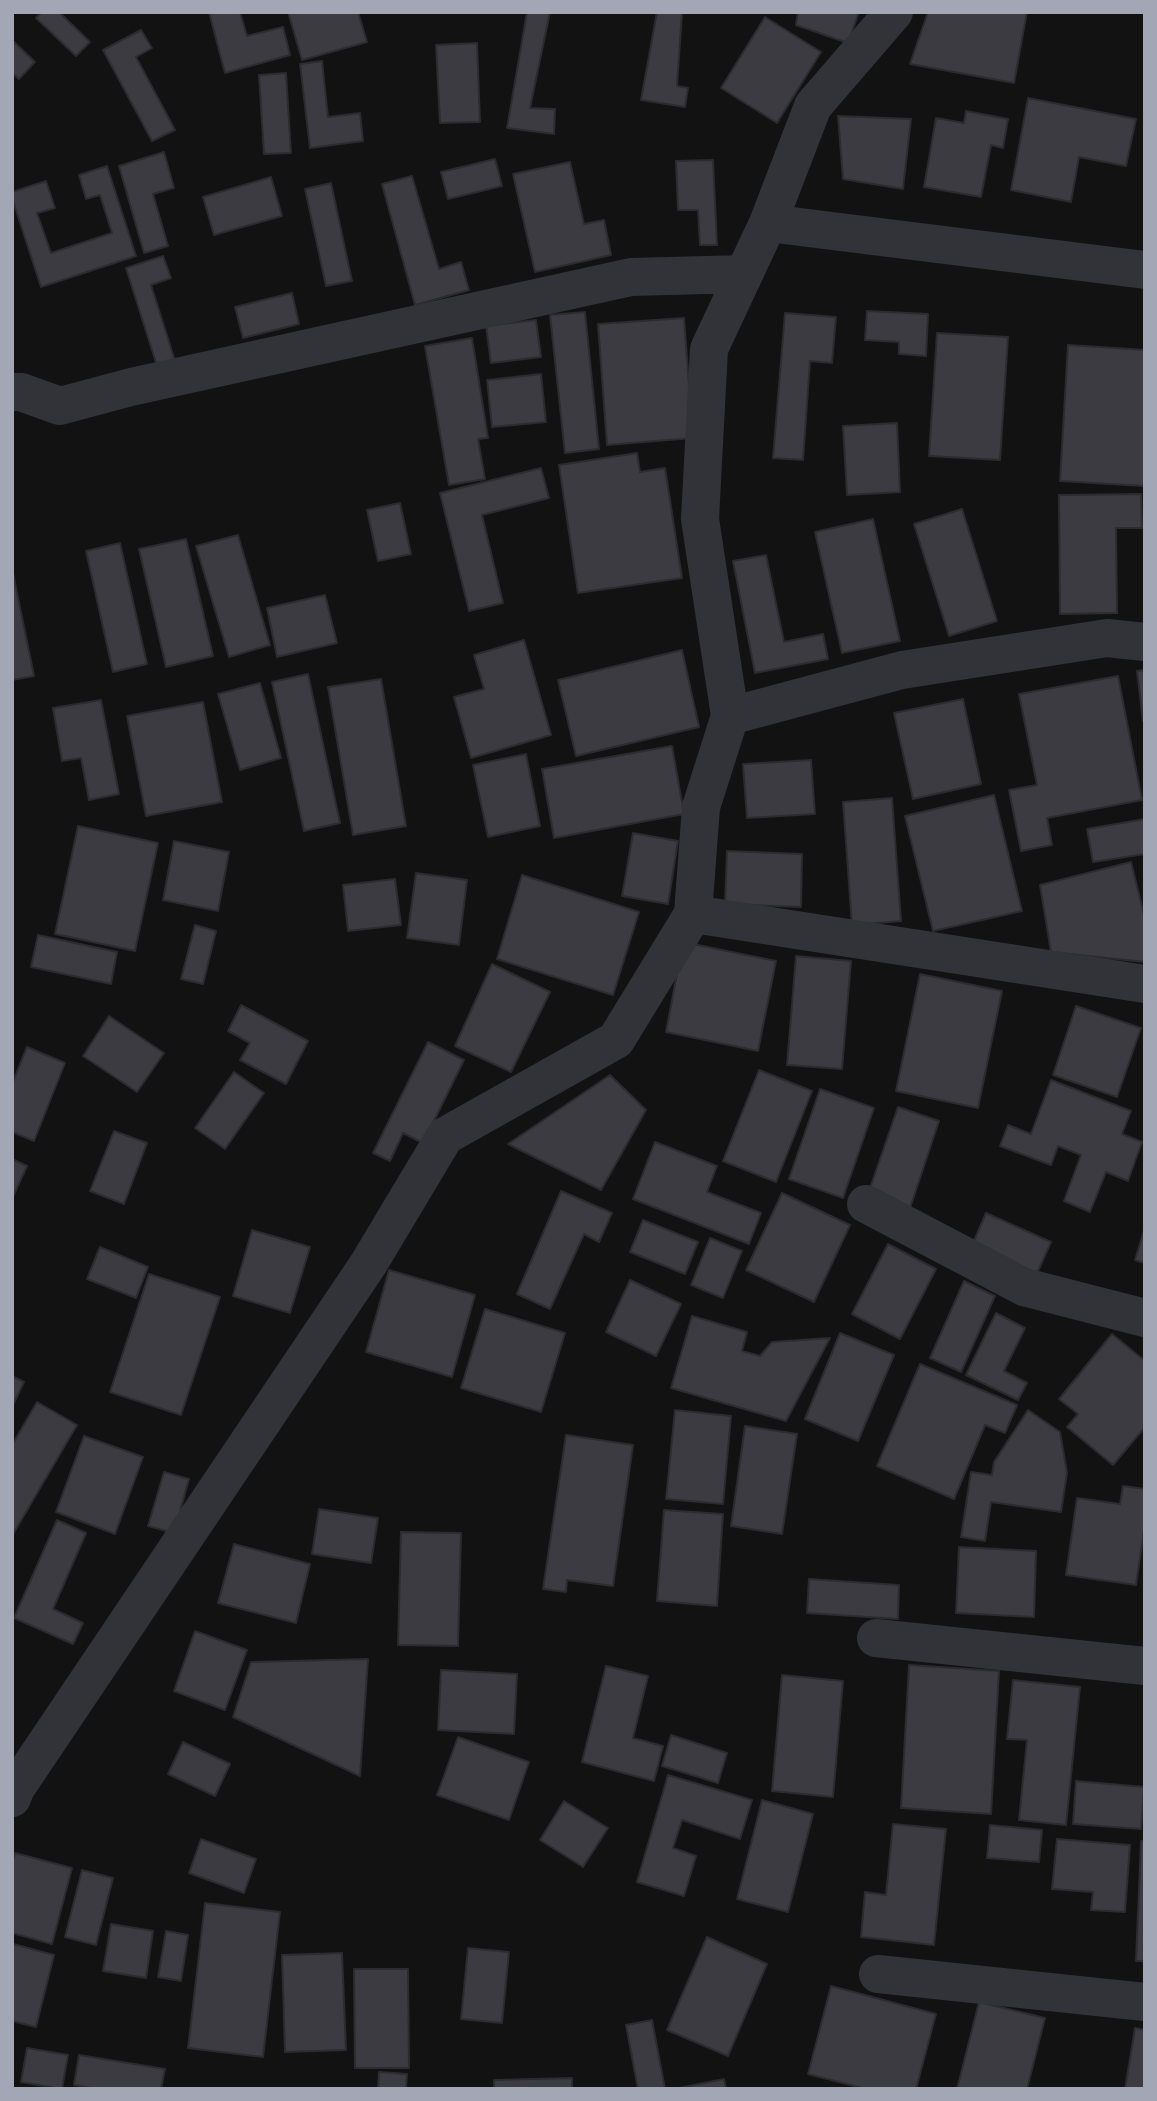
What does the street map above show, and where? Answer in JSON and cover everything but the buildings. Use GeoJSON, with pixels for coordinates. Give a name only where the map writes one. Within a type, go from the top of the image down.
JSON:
{"type":"FeatureCollection","features":[{"type":"Feature","properties":{"kind":"street"},"geometry":{"type":"LineString","coordinates":[[12,1798],[16,1788],[369,1263],[445,1136],[616,1040],[693,914],[701,807],[730,716],[700,519],[709,349],[768,223],[813,106],[894,12]]}},
{"type":"Feature","properties":{"kind":"street"},"geometry":{"type":"LineString","coordinates":[[768,223],[1145,270]]}},
{"type":"Feature","properties":{"kind":"street"},"geometry":{"type":"LineString","coordinates":[[12,392],[21,392],[60,405],[131,387],[631,278],[744,274]]}},
{"type":"Feature","properties":{"kind":"street"},"geometry":{"type":"LineString","coordinates":[[730,716],[902,670],[1107,638],[1145,642]]}},
{"type":"Feature","properties":{"kind":"street"},"geometry":{"type":"LineString","coordinates":[[693,914],[1145,984]]}},
{"type":"Feature","properties":{"kind":"street"},"geometry":{"type":"LineString","coordinates":[[866,1203],[1024,1287],[1145,1318]]}},
{"type":"Feature","properties":{"kind":"street"},"geometry":{"type":"LineString","coordinates":[[876,1638],[1145,1666]]}},
{"type":"Feature","properties":{"kind":"street"},"geometry":{"type":"LineString","coordinates":[[878,1974],[1145,2002]]}}]}
